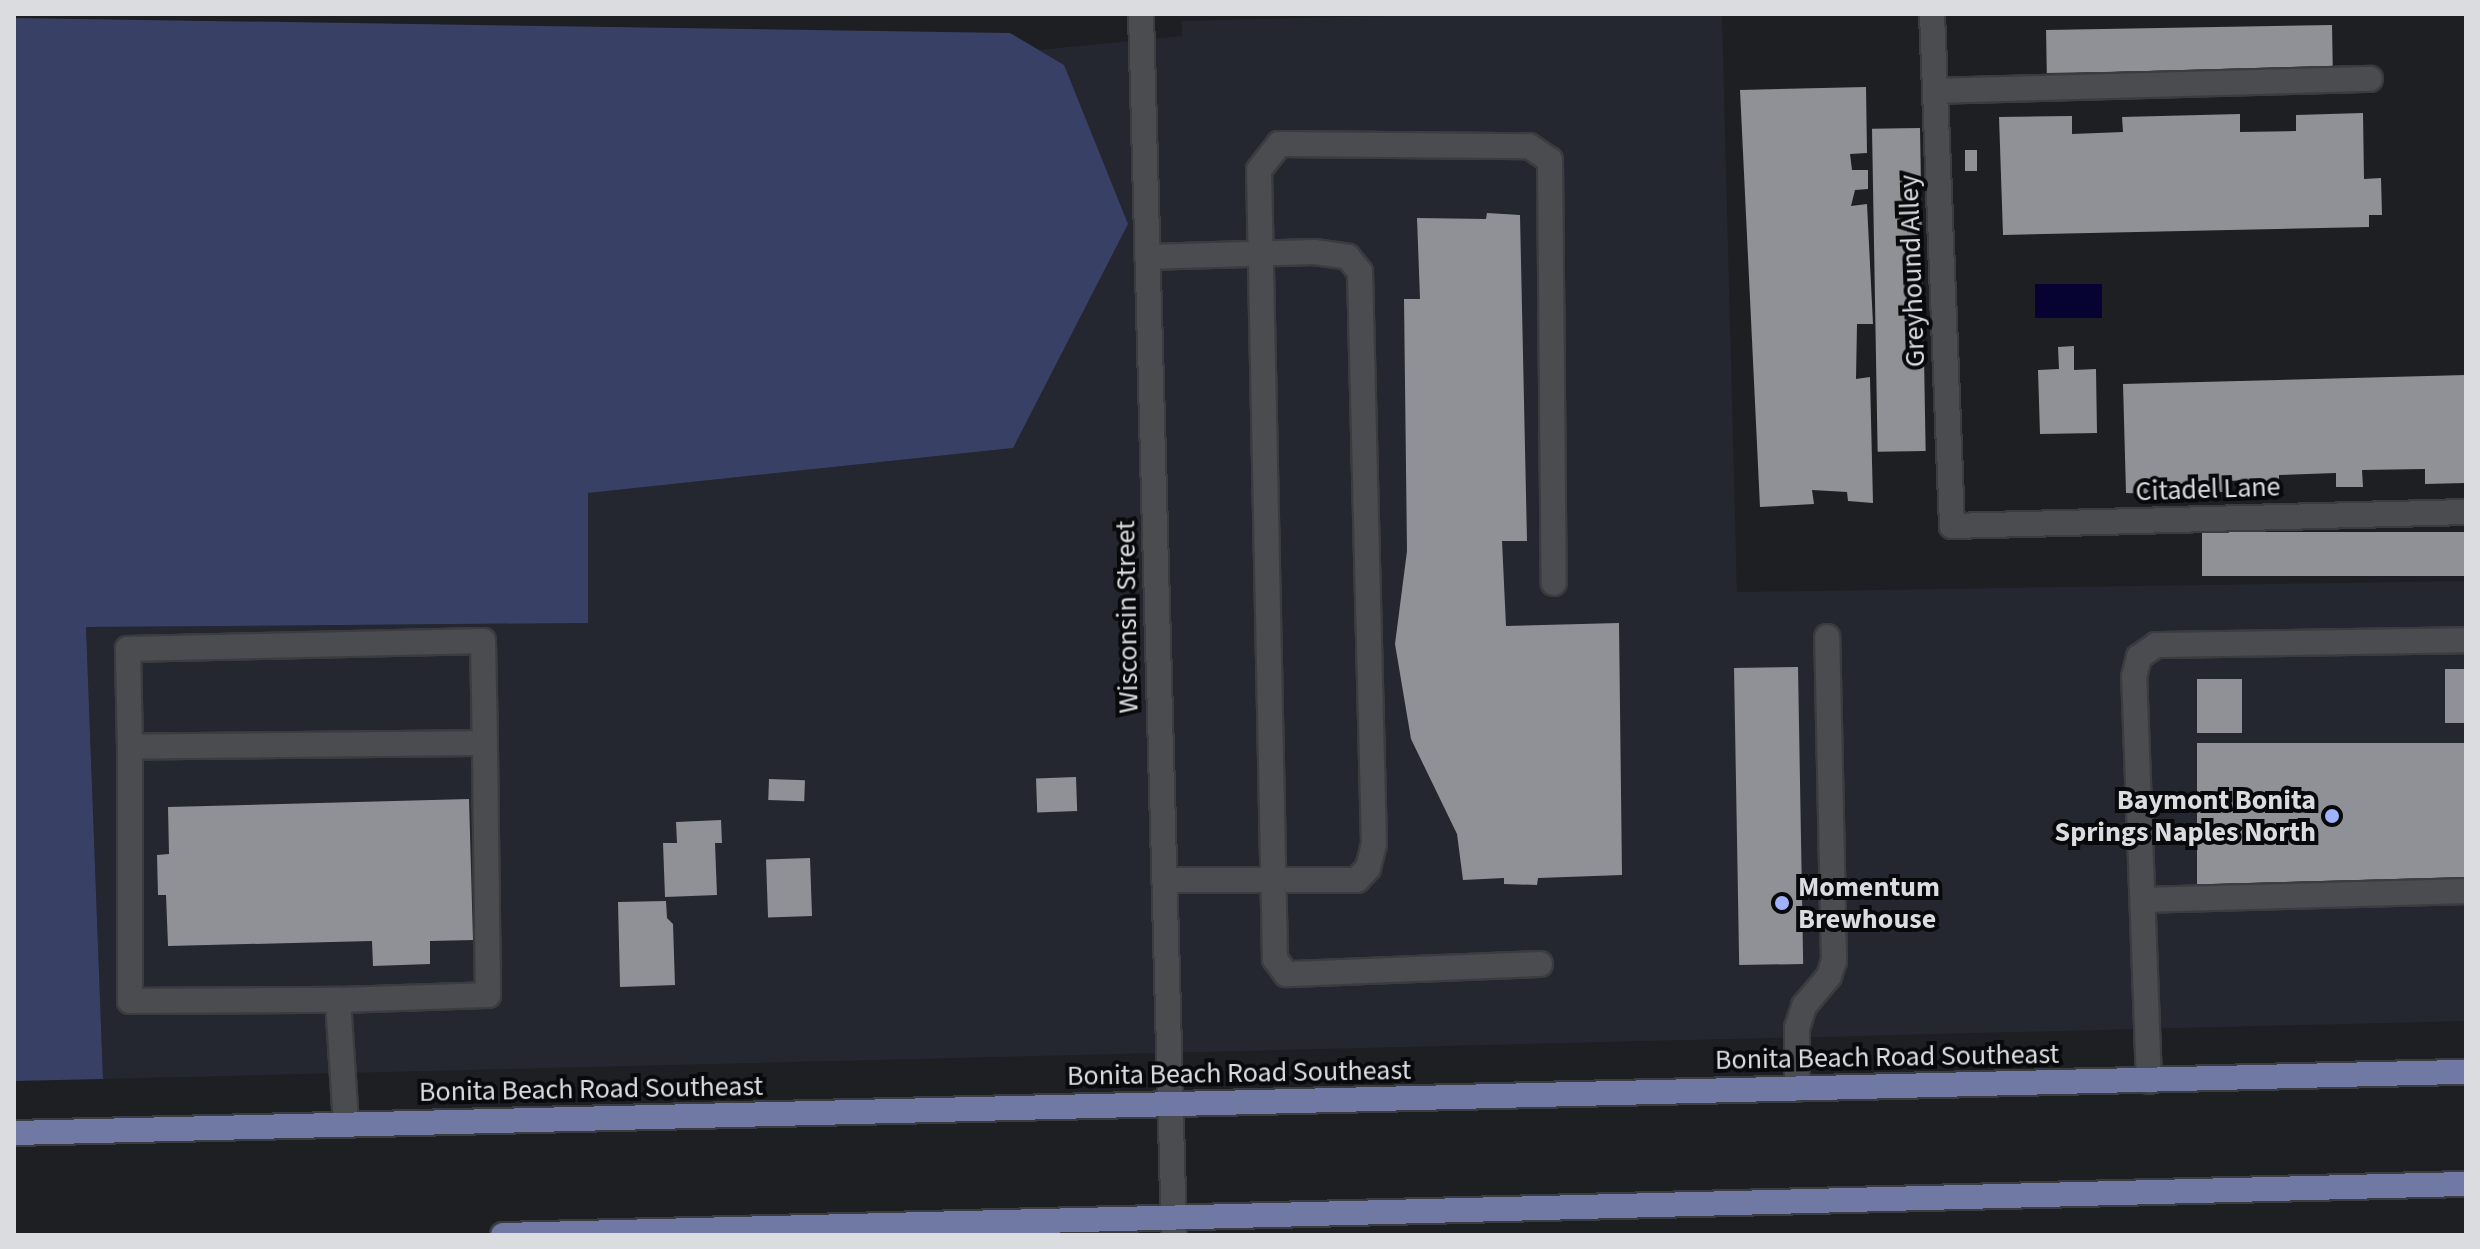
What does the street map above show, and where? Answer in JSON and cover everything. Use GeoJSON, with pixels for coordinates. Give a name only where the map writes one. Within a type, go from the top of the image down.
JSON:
{"type":"FeatureCollection","features":[{"type":"Feature","properties":{"kind":"main road","name":"Bonita Beach Road Southeast"},"geometry":{"type":"LineString","coordinates":[[14,1133],[2466,1072]]}},
{"type":"Feature","properties":{"kind":"main road"},"geometry":{"type":"LineString","coordinates":[[503,1235],[1175,1227],[2466,1184]]}},
{"type":"Feature","properties":{"kind":"street","name":"Wisconsin Street"},"geometry":{"type":"LineString","coordinates":[[1141,14],[1175,1227]]}},
{"type":"Feature","properties":{"kind":"street","name":"Greyhound Alley"},"geometry":{"type":"LineString","coordinates":[[1932,14],[1952,526]]}},
{"type":"Feature","properties":{"kind":"street"},"geometry":{"type":"LineString","coordinates":[[1935,91],[2370,79]]}},
{"type":"Feature","properties":{"kind":"street"},"geometry":{"type":"LineString","coordinates":[[1540,964],[1286,974],[1275,959],[1259,170],[1279,144],[1529,146],[1550,160],[1554,583]]}},
{"type":"Feature","properties":{"kind":"street"},"geometry":{"type":"LineString","coordinates":[[1147,257],[1263,254],[1348,257],[1360,272],[1374,844],[1368,868],[1357,880],[1164,880]]}},
{"type":"Feature","properties":{"kind":"street","name":"Citadel Lane"},"geometry":{"type":"LineString","coordinates":[[1952,526],[2466,512]]}},
{"type":"Feature","properties":{"kind":"street"},"geometry":{"type":"LineString","coordinates":[[1797,1089],[1797,1028],[1804,1006],[1829,976],[1834,961],[1827,637]]}},
{"type":"Feature","properties":{"kind":"street"},"geometry":{"type":"LineString","coordinates":[[2149,1081],[2134,677],[2139,657],[2156,645],[2466,640]]}},
{"type":"Feature","properties":{"kind":"street"},"geometry":{"type":"LineString","coordinates":[[483,641],[488,995],[338,1000],[130,1001],[130,747],[128,649],[483,641]]}},
{"type":"Feature","properties":{"kind":"street"},"geometry":{"type":"LineString","coordinates":[[130,747],[485,743]]}},
{"type":"Feature","properties":{"kind":"street"},"geometry":{"type":"LineString","coordinates":[[2143,900],[2466,891]]}},
{"type":"Feature","properties":{"kind":"street"},"geometry":{"type":"LineString","coordinates":[[338,1000],[346,1125]]}},
{"type":"Feature","properties":{"kind":"shaded area"},"geometry":{"type":"Polygon","coordinates":[[[1469,14],[1722,14],[1737,592],[2466,581],[2466,1021],[103,1079],[86,627],[588,623],[587,493],[1013,448],[1064,65],[1038,50],[1182,36],[1182,21],[1469,14]]]}},
{"type":"Feature","properties":{"kind":"shaded area"},"geometry":{"type":"Polygon","coordinates":[[[14,18],[1010,33],[1064,65],[1128,224],[1013,448],[588,493],[588,623],[86,627],[103,1079],[14,1081],[14,18]]]}},
{"type":"Feature","properties":{"kind":"shaded area"},"geometry":{"type":"Polygon","coordinates":[[[2035,284],[2102,284],[2102,318],[2035,318],[2035,284]]]}},
{"type":"Feature","properties":{"kind":"building"},"geometry":{"type":"Polygon","coordinates":[[[2332,25],[2333,68],[2047,73],[2046,30],[2332,25]]]}},
{"type":"Feature","properties":{"kind":"building"},"geometry":{"type":"Polygon","coordinates":[[[1866,87],[1867,153],[1850,154],[1852,170],[1868,170],[1868,189],[1855,190],[1851,206],[1867,204],[1873,324],[1857,324],[1856,379],[1870,377],[1873,503],[1848,501],[1847,492],[1812,490],[1814,504],[1760,507],[1740,90],[1866,87]]]}},
{"type":"Feature","properties":{"kind":"building"},"geometry":{"type":"Polygon","coordinates":[[[2363,113],[2364,179],[2381,178],[2382,215],[2369,215],[2369,227],[2003,235],[1999,117],[2072,116],[2072,134],[2123,132],[2122,117],[2240,114],[2240,132],[2296,131],[2296,115],[2363,113]]]}},
{"type":"Feature","properties":{"kind":"building"},"geometry":{"type":"Polygon","coordinates":[[[1920,128],[1926,451],[1878,452],[1872,129],[1920,128]]]}},
{"type":"Feature","properties":{"kind":"building"},"geometry":{"type":"Polygon","coordinates":[[[1965,150],[1977,150],[1977,171],[1965,171],[1965,150]]]}},
{"type":"Feature","properties":{"kind":"building"},"geometry":{"type":"Polygon","coordinates":[[[1487,213],[1520,215],[1527,541],[1502,541],[1506,626],[1619,623],[1622,875],[1538,878],[1537,885],[1504,884],[1504,878],[1463,880],[1457,834],[1411,739],[1395,644],[1407,551],[1404,299],[1420,299],[1417,218],[1486,219],[1487,213]]]}},
{"type":"Feature","properties":{"kind":"building"},"geometry":{"type":"Polygon","coordinates":[[[2074,346],[2074,370],[2096,369],[2097,433],[2040,434],[2038,370],[2059,369],[2058,347],[2074,346]]]}},
{"type":"Feature","properties":{"kind":"building"},"geometry":{"type":"Polygon","coordinates":[[[2466,375],[2466,483],[2425,484],[2425,469],[2362,470],[2363,487],[2336,487],[2336,473],[2279,475],[2279,493],[2245,494],[2245,480],[2229,481],[2229,492],[2205,492],[2205,481],[2193,481],[2194,495],[2126,493],[2123,384],[2466,375]]]}},
{"type":"Feature","properties":{"kind":"building"},"geometry":{"type":"Polygon","coordinates":[[[2202,532],[2466,532],[2466,576],[2202,576],[2202,532]]]}},
{"type":"Feature","properties":{"kind":"building"},"geometry":{"type":"Polygon","coordinates":[[[1798,667],[1803,964],[1739,965],[1734,668],[1798,667]]]}},
{"type":"Feature","properties":{"kind":"building"},"geometry":{"type":"Polygon","coordinates":[[[2445,669],[2466,669],[2466,723],[2445,723],[2445,669]]]}},
{"type":"Feature","properties":{"kind":"building"},"geometry":{"type":"Polygon","coordinates":[[[2197,679],[2242,679],[2242,733],[2197,733],[2197,679]]]}},
{"type":"Feature","properties":{"kind":"building","name":"Baymont Bonita Springs Naples North"},"geometry":{"type":"Polygon","coordinates":[[[2197,743],[2466,743],[2466,884],[2197,884],[2197,743]]]}},
{"type":"Feature","properties":{"kind":"building"},"geometry":{"type":"Polygon","coordinates":[[[1076,777],[1077,811],[1037,812],[1036,778],[1076,777]]]}},
{"type":"Feature","properties":{"kind":"building"},"geometry":{"type":"Polygon","coordinates":[[[769,779],[805,780],[804,801],[768,800],[769,779]]]}},
{"type":"Feature","properties":{"kind":"building"},"geometry":{"type":"Polygon","coordinates":[[[469,799],[473,940],[430,941],[430,964],[373,966],[372,941],[168,946],[166,895],[158,895],[157,855],[169,854],[168,807],[469,799]]]}},
{"type":"Feature","properties":{"kind":"building"},"geometry":{"type":"Polygon","coordinates":[[[721,820],[722,843],[715,843],[717,895],[665,897],[663,843],[677,843],[676,822],[721,820]]]}},
{"type":"Feature","properties":{"kind":"building"},"geometry":{"type":"Polygon","coordinates":[[[810,858],[812,916],[768,918],[766,860],[810,858]]]}},
{"type":"Feature","properties":{"kind":"building"},"geometry":{"type":"Polygon","coordinates":[[[666,901],[667,918],[673,924],[675,985],[620,987],[618,902],[666,901]]]}},
{"type":"Feature","properties":{"kind":"place","name":"Baymont Bonita Springs Naples North"},"geometry":{"type":"Point","coordinates":[2332,816]}},
{"type":"Feature","properties":{"kind":"place","name":"Momentum Brewhouse"},"geometry":{"type":"Point","coordinates":[1782,903]}}]}
